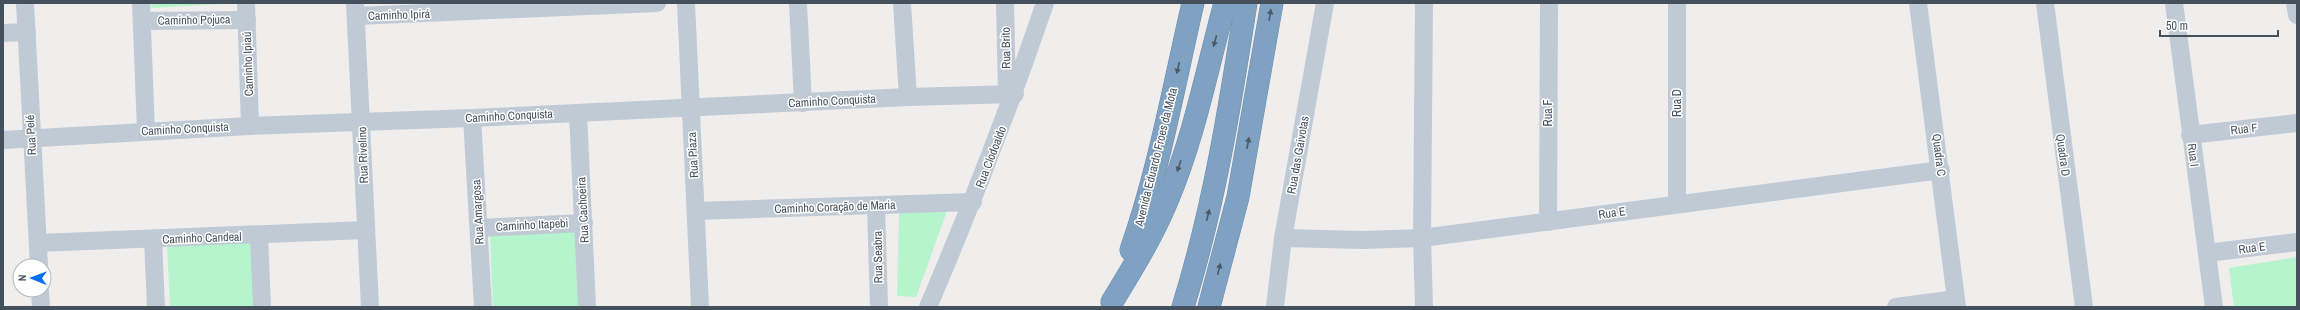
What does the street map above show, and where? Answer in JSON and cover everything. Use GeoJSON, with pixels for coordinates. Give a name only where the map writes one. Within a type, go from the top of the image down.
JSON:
{"type":"FeatureCollection","features":[{"type":"Feature","properties":{"kind":"highway","name":"Avenida Eduardo Froes da Mota"},"geometry":{"type":"LineString","coordinates":[[1111,305],[1140,223],[1193,3]]}},
{"type":"Feature","properties":{"kind":"highway"},"geometry":{"type":"LineString","coordinates":[[1111,305],[1148,243],[1168,200],[1188,142],[1225,3]]}},
{"type":"Feature","properties":{"kind":"highway"},"geometry":{"type":"LineString","coordinates":[[1183,307],[1214,190],[1230,108],[1246,3]]}},
{"type":"Feature","properties":{"kind":"highway"},"geometry":{"type":"LineString","coordinates":[[1209,307],[1238,197],[1272,3]]}},
{"type":"Feature","properties":{"kind":"street","name":"Rua Pelé"},"geometry":{"type":"LineString","coordinates":[[25,3],[39,258]]}},
{"type":"Feature","properties":{"kind":"street"},"geometry":{"type":"LineString","coordinates":[[141,3],[146,131]]}},
{"type":"Feature","properties":{"kind":"street","name":"Caminho Ipirá"},"geometry":{"type":"LineString","coordinates":[[356,10],[657,3]]}},
{"type":"Feature","properties":{"kind":"street","name":"Rua Piaza"},"geometry":{"type":"LineString","coordinates":[[686,3],[700,307]]}},
{"type":"Feature","properties":{"kind":"street"},"geometry":{"type":"LineString","coordinates":[[798,3],[802,103]]}},
{"type":"Feature","properties":{"kind":"street"},"geometry":{"type":"LineString","coordinates":[[902,3],[908,96]]}},
{"type":"Feature","properties":{"kind":"street","name":"Rua Brito"},"geometry":{"type":"LineString","coordinates":[[1005,3],[1011,94]]}},
{"type":"Feature","properties":{"kind":"street","name":"Rua Clodoaldo"},"geometry":{"type":"LineString","coordinates":[[928,307],[973,202],[1045,3]]}},
{"type":"Feature","properties":{"kind":"street","name":"Rua das Gaivotas"},"geometry":{"type":"LineString","coordinates":[[1275,307],[1282,238],[1326,3]]}},
{"type":"Feature","properties":{"kind":"street"},"geometry":{"type":"LineString","coordinates":[[1424,3],[1422,238],[1424,307]]}},
{"type":"Feature","properties":{"kind":"street","name":"Rua F"},"geometry":{"type":"LineString","coordinates":[[1548,222],[1549,3]]}},
{"type":"Feature","properties":{"kind":"street","name":"Rua D"},"geometry":{"type":"LineString","coordinates":[[1677,3],[1677,204]]}},
{"type":"Feature","properties":{"kind":"street","name":"Quadra C"},"geometry":{"type":"LineString","coordinates":[[1918,3],[1941,170],[1956,303]]}},
{"type":"Feature","properties":{"kind":"street","name":"Quadra D"},"geometry":{"type":"LineString","coordinates":[[2045,3],[2084,307]]}},
{"type":"Feature","properties":{"kind":"street","name":"Rua I"},"geometry":{"type":"LineString","coordinates":[[2174,3],[2190,135],[2214,307]]}},
{"type":"Feature","properties":{"kind":"street"},"geometry":{"type":"LineString","coordinates":[[2295,3],[2297,15]]}},
{"type":"Feature","properties":{"kind":"street","name":"Rua Rivelino"},"geometry":{"type":"LineString","coordinates":[[356,10],[370,307]]}},
{"type":"Feature","properties":{"kind":"street","name":"Caminho Pojuca"},"geometry":{"type":"LineString","coordinates":[[142,21],[246,11]]}},
{"type":"Feature","properties":{"kind":"street","name":"Caminho Ipiaú"},"geometry":{"type":"LineString","coordinates":[[246,11],[250,126]]}},
{"type":"Feature","properties":{"kind":"street"},"geometry":{"type":"LineString","coordinates":[[3,33],[27,32]]}},
{"type":"Feature","properties":{"kind":"street","name":"Caminho Conquista"},"geometry":{"type":"LineString","coordinates":[[3,140],[31,137],[250,126],[472,118],[802,103],[908,96],[1011,94]]}},
{"type":"Feature","properties":{"kind":"street","name":"Rua Cachoeira"},"geometry":{"type":"LineString","coordinates":[[578,113],[587,307]]}},
{"type":"Feature","properties":{"kind":"street","name":"Rua Amargosa"},"geometry":{"type":"LineString","coordinates":[[472,118],[483,307]]}},
{"type":"Feature","properties":{"kind":"street","name":"Rua F"},"geometry":{"type":"LineString","coordinates":[[2190,135],[2297,123]]}},
{"type":"Feature","properties":{"kind":"street","name":"Rua E"},"geometry":{"type":"LineString","coordinates":[[1282,238],[1362,240],[1422,238],[1941,170]]}},
{"type":"Feature","properties":{"kind":"street","name":"Caminho Coração de Maria"},"geometry":{"type":"LineString","coordinates":[[696,211],[973,202]]}},
{"type":"Feature","properties":{"kind":"street","name":"Rua Seabra"},"geometry":{"type":"LineString","coordinates":[[876,206],[879,307]]}},
{"type":"Feature","properties":{"kind":"street","name":"Caminho Itapebi"},"geometry":{"type":"LineString","coordinates":[[479,228],[584,223]]}},
{"type":"Feature","properties":{"kind":"street","name":"Caminho Candeal"},"geometry":{"type":"LineString","coordinates":[[38,243],[259,236],[366,230]]}},
{"type":"Feature","properties":{"kind":"street"},"geometry":{"type":"LineString","coordinates":[[259,236],[262,307]]}},
{"type":"Feature","properties":{"kind":"street"},"geometry":{"type":"LineString","coordinates":[[153,240],[156,307]]}},
{"type":"Feature","properties":{"kind":"street","name":"Rua E"},"geometry":{"type":"LineString","coordinates":[[2207,253],[2297,242]]}},
{"type":"Feature","properties":{"kind":"street"},"geometry":{"type":"LineString","coordinates":[[1896,307],[1956,303]]}},
{"type":"Feature","properties":{"kind":"green space"},"geometry":{"type":"Polygon","coordinates":[[[150,3],[239,3],[151,8],[150,3]]]}},
{"type":"Feature","properties":{"kind":"green space"},"geometry":{"type":"Polygon","coordinates":[[[948,208],[916,297],[897,296],[899,211],[948,208]]]}},
{"type":"Feature","properties":{"kind":"green space"},"geometry":{"type":"Polygon","coordinates":[[[579,230],[583,307],[493,307],[490,235],[579,230]]]}},
{"type":"Feature","properties":{"kind":"green space"},"geometry":{"type":"Polygon","coordinates":[[[256,240],[260,307],[170,307],[167,244],[256,240]]]}},
{"type":"Feature","properties":{"kind":"green space"},"geometry":{"type":"Polygon","coordinates":[[[2297,257],[2297,307],[2234,307],[2229,268],[2297,257]]]}}]}
